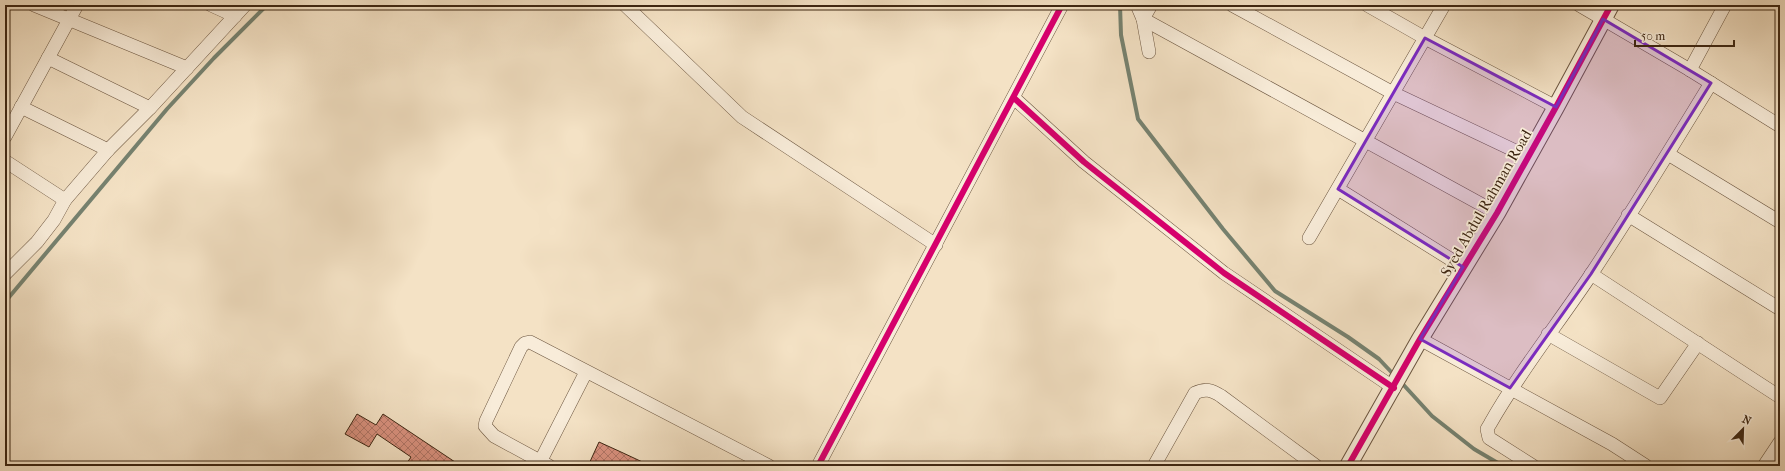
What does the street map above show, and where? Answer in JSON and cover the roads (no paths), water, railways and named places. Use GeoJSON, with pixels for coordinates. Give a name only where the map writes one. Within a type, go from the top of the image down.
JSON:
{"type":"FeatureCollection","features":[{"type":"Feature","properties":{"kind":"street"},"geometry":{"type":"LineString","coordinates":[[34,5],[187,68]]}},
{"type":"Feature","properties":{"kind":"street"},"geometry":{"type":"LineString","coordinates":[[5,137],[77,5]]}},
{"type":"Feature","properties":{"kind":"street"},"geometry":{"type":"LineString","coordinates":[[211,5],[235,16]]}},
{"type":"Feature","properties":{"kind":"street"},"geometry":{"type":"LineString","coordinates":[[5,274],[37,242],[54,220],[65,200],[108,150],[150,108],[245,5]]}},
{"type":"Feature","properties":{"kind":"street"},"geometry":{"type":"LineString","coordinates":[[625,5],[742,116],[936,245]]}},
{"type":"Feature","properties":{"kind":"street"},"geometry":{"type":"LineString","coordinates":[[818,466],[1062,5]]}},
{"type":"Feature","properties":{"kind":"street"},"geometry":{"type":"LineString","coordinates":[[1137,5],[1143,19],[1149,52]]}},
{"type":"Feature","properties":{"kind":"street"},"geometry":{"type":"LineString","coordinates":[[1143,19],[1151,5]]}},
{"type":"Feature","properties":{"kind":"street"},"geometry":{"type":"LineString","coordinates":[[1232,5],[1393,93],[1528,157]]}},
{"type":"Feature","properties":{"kind":"street"},"geometry":{"type":"LineString","coordinates":[[1367,5],[1425,38],[1556,107]]}},
{"type":"Feature","properties":{"kind":"street"},"geometry":{"type":"LineString","coordinates":[[1309,238],[1444,5]]}},
{"type":"Feature","properties":{"kind":"street"},"geometry":{"type":"LineString","coordinates":[[1579,5],[1690,70],[1780,126]]}},
{"type":"Feature","properties":{"kind":"street","name":"Syed Abdul Rahman Road"},"geometry":{"type":"LineString","coordinates":[[1348,466],[1394,388],[1420,339],[1463,266],[1497,213],[1611,5]]}},
{"type":"Feature","properties":{"kind":"street"},"geometry":{"type":"LineString","coordinates":[[1690,70],[1725,5]]}},
{"type":"Feature","properties":{"kind":"street"},"geometry":{"type":"LineString","coordinates":[[1143,19],[1497,213]]}},
{"type":"Feature","properties":{"kind":"street"},"geometry":{"type":"LineString","coordinates":[[48,58],[150,108]]}},
{"type":"Feature","properties":{"kind":"street"},"geometry":{"type":"LineString","coordinates":[[1533,466],[1489,438],[1488,433],[1490,424],[1510,388],[1591,274],[1668,154],[1711,83]]}},
{"type":"Feature","properties":{"kind":"street"},"geometry":{"type":"LineString","coordinates":[[1014,98],[1084,162],[1224,273],[1394,388]]}},
{"type":"Feature","properties":{"kind":"street"},"geometry":{"type":"LineString","coordinates":[[21,107],[108,150]]}},
{"type":"Feature","properties":{"kind":"street"},"geometry":{"type":"LineString","coordinates":[[1668,154],[1780,222]]}},
{"type":"Feature","properties":{"kind":"street"},"geometry":{"type":"LineString","coordinates":[[5,161],[65,200]]}},
{"type":"Feature","properties":{"kind":"street"},"geometry":{"type":"LineString","coordinates":[[1338,189],[1463,266]]}},
{"type":"Feature","properties":{"kind":"street"},"geometry":{"type":"LineString","coordinates":[[1628,215],[1780,309]]}},
{"type":"Feature","properties":{"kind":"street"},"geometry":{"type":"LineString","coordinates":[[1591,274],[1780,397]]}},
{"type":"Feature","properties":{"kind":"street"},"geometry":{"type":"LineString","coordinates":[[1548,334],[1660,398],[1698,343]]}},
{"type":"Feature","properties":{"kind":"street"},"geometry":{"type":"LineString","coordinates":[[1420,339],[1612,444],[1646,466]]}},
{"type":"Feature","properties":{"kind":"street"},"geometry":{"type":"LineString","coordinates":[[586,372],[542,465],[494,436],[486,426],[486,421],[521,347],[525,343],[530,342],[769,466]]}},
{"type":"Feature","properties":{"kind":"street"},"geometry":{"type":"LineString","coordinates":[[1154,466],[1195,393],[1201,390],[1215,392],[1316,466]]}},
{"type":"Feature","properties":{"kind":"street"},"geometry":{"type":"LineString","coordinates":[[1764,466],[1780,442]]}},
{"type":"Feature","properties":{"kind":"waterway"},"geometry":{"type":"LineString","coordinates":[[5,302],[167,109],[214,58],[267,5]]}},
{"type":"Feature","properties":{"kind":"waterway"},"geometry":{"type":"LineString","coordinates":[[1120,5],[1121,35],[1138,119],[1223,229],[1275,291],[1348,337],[1379,359],[1395,376]]}},
{"type":"Feature","properties":{"kind":"waterway"},"geometry":{"type":"LineString","coordinates":[[1400,381],[1432,416],[1474,449],[1503,466]]}}]}
